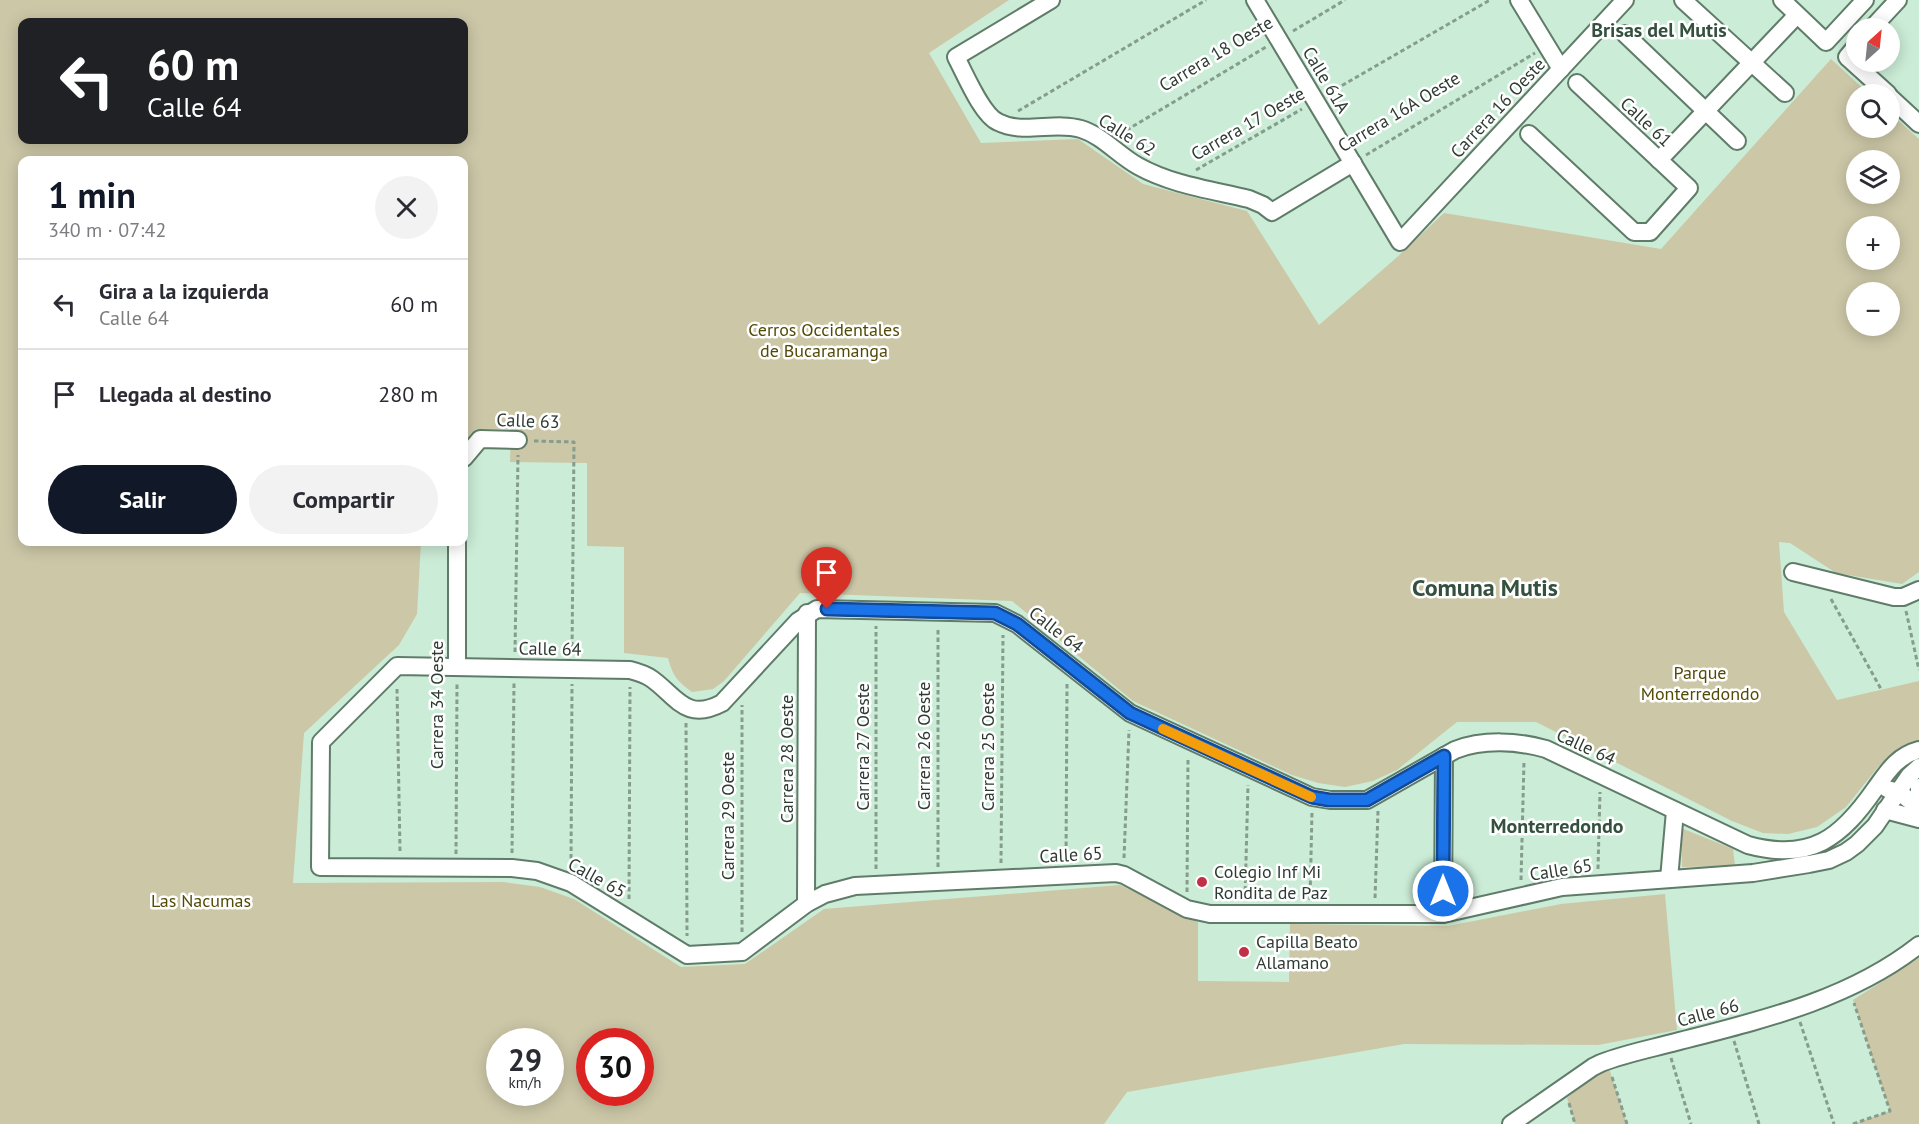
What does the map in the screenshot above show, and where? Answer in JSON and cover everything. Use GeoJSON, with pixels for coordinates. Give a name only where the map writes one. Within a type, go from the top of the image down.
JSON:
{"type":"FeatureCollection","features":[{"type":"Feature","properties":{"kind":"street"},"geometry":{"type":"LineString","coordinates":[[998,122],[989,116],[956,57],[1051,0]]}},
{"type":"Feature","properties":{"kind":"street","name":"Calle 61A"},"geometry":{"type":"LineString","coordinates":[[1255,0],[1400,242]]}},
{"type":"Feature","properties":{"kind":"street"},"geometry":{"type":"LineString","coordinates":[[1519,0],[1561,69]]}},
{"type":"Feature","properties":{"kind":"street","name":"Carrera 16 Oeste"},"geometry":{"type":"LineString","coordinates":[[1400,242],[1625,0]]}},
{"type":"Feature","properties":{"kind":"street"},"geometry":{"type":"LineString","coordinates":[[1683,0],[1785,93]]}},
{"type":"Feature","properties":{"kind":"street"},"geometry":{"type":"LineString","coordinates":[[1782,0],[1826,42],[1865,0]]}},
{"type":"Feature","properties":{"kind":"street"},"geometry":{"type":"LineString","coordinates":[[1879,18],[1889,3]]}},
{"type":"Feature","properties":{"kind":"street"},"geometry":{"type":"LineString","coordinates":[[1659,160],[1797,15]]}},
{"type":"Feature","properties":{"kind":"street"},"geometry":{"type":"LineString","coordinates":[[1625,34],[1737,141]]}},
{"type":"Feature","properties":{"kind":"street"},"geometry":{"type":"LineString","coordinates":[[1869,72],[1879,84]]}},
{"type":"Feature","properties":{"kind":"street","name":"Calle 61"},"geometry":{"type":"LineString","coordinates":[[1529,134],[1634,232],[1650,232],[1689,188],[1577,83]]}},
{"type":"Feature","properties":{"kind":"street"},"geometry":{"type":"LineString","coordinates":[[1900,105],[1918,120]]}},
{"type":"Feature","properties":{"kind":"street","name":"Calle 62"},"geometry":{"type":"LineString","coordinates":[[998,122],[1012,126],[1078,128],[1106,142],[1136,165],[1156,175],[1249,199],[1272,212]]}},
{"type":"Feature","properties":{"kind":"street","name":"Carrera 16A Oeste"},"geometry":{"type":"LineString","coordinates":[[1272,212],[1353,163]]}},
{"type":"Feature","properties":{"kind":"street","name":"Calle 63"},"geometry":{"type":"LineString","coordinates":[[468,453],[480,439],[518,440]]}},
{"type":"Feature","properties":{"kind":"street","name":"Carrera 34 Oeste"},"geometry":{"type":"LineString","coordinates":[[457,667],[458,546]]}},
{"type":"Feature","properties":{"kind":"street"},"geometry":{"type":"LineString","coordinates":[[1793,572],[1885,595],[1903,597],[1919,590]]}},
{"type":"Feature","properties":{"kind":"street","name":"Calle 64"},"geometry":{"type":"LineString","coordinates":[[807,613],[817,609],[877,609],[938,610],[1003,615],[1130,713],[1312,797],[1329,800],[1367,800],[1444,756],[1470,744],[1483,742],[1525,744],[1546,749],[1748,845]]}},
{"type":"Feature","properties":{"kind":"street"},"geometry":{"type":"LineString","coordinates":[[686,706],[701,710],[722,703],[788,630],[807,613]]}},
{"type":"Feature","properties":{"kind":"street","name":"Carrera 28 Oeste"},"geometry":{"type":"LineString","coordinates":[[806,904],[807,613]]}},
{"type":"Feature","properties":{"kind":"street","name":"Calle 64"},"geometry":{"type":"LineString","coordinates":[[397,666],[630,670],[650,678],[670,697],[686,706]]}},
{"type":"Feature","properties":{"kind":"street","name":"Calle 65"},"geometry":{"type":"LineString","coordinates":[[397,666],[321,742],[320,867],[512,868],[537,871],[571,883],[687,955]]}},
{"type":"Feature","properties":{"kind":"street"},"geometry":{"type":"LineString","coordinates":[[1752,873],[1746,861],[1748,845],[1768,849],[1797,849],[1821,843],[1842,831],[1896,762],[1909,753],[1919,750]]}},
{"type":"Feature","properties":{"kind":"street"},"geometry":{"type":"LineString","coordinates":[[1443,914],[1444,756]]}},
{"type":"Feature","properties":{"kind":"street","name":"Calle 65"},"geometry":{"type":"LineString","coordinates":[[742,952],[806,904],[825,894],[844,888],[876,885],[1105,873],[1124,874],[1187,909],[1210,914],[1443,914],[1562,887],[1752,873],[1828,860],[1846,852],[1867,835],[1909,776],[1919,767]]}},
{"type":"Feature","properties":{"kind":"street"},"geometry":{"type":"LineString","coordinates":[[1919,787],[1919,792]]}},
{"type":"Feature","properties":{"kind":"street"},"geometry":{"type":"LineString","coordinates":[[1873,792],[1884,788],[1898,791],[1919,808]]}},
{"type":"Feature","properties":{"kind":"street"},"geometry":{"type":"LineString","coordinates":[[1885,810],[1919,819]]}},
{"type":"Feature","properties":{"kind":"street"},"geometry":{"type":"LineString","coordinates":[[1670,879],[1675,811]]}},
{"type":"Feature","properties":{"kind":"street","name":"Calle 66"},"geometry":{"type":"LineString","coordinates":[[1511,1124],[1593,1066],[1796,1009],[1879,971],[1919,945]]}},
{"type":"Feature","properties":{"kind":"street"},"geometry":{"type":"LineString","coordinates":[[687,955],[742,952]]}},
{"type":"Feature","properties":{"kind":"path"},"geometry":{"type":"LineString","coordinates":[[998,122],[1206,0]]}},
{"type":"Feature","properties":{"kind":"path","name":"Carrera 18 Oeste"},"geometry":{"type":"LineString","coordinates":[[1106,142],[1345,0]]}},
{"type":"Feature","properties":{"kind":"path","name":"Carrera 17 Oeste"},"geometry":{"type":"LineString","coordinates":[[1176,181],[1490,0]]}},
{"type":"Feature","properties":{"kind":"path","name":"Carrera 16A Oeste"},"geometry":{"type":"LineString","coordinates":[[1353,163],[1547,46]]}},
{"type":"Feature","properties":{"kind":"path","name":"Calle 63"},"geometry":{"type":"LineString","coordinates":[[518,440],[574,442]]}},
{"type":"Feature","properties":{"kind":"path"},"geometry":{"type":"LineString","coordinates":[[1820,579],[1881,690]]}},
{"type":"Feature","properties":{"kind":"path"},"geometry":{"type":"LineString","coordinates":[[1903,597],[1919,670]]}},
{"type":"Feature","properties":{"kind":"path","name":"Carrera 27 Oeste"},"geometry":{"type":"LineString","coordinates":[[876,885],[877,609]]}},
{"type":"Feature","properties":{"kind":"path","name":"Carrera 26 Oeste"},"geometry":{"type":"LineString","coordinates":[[938,610],[938,881]]}},
{"type":"Feature","properties":{"kind":"path","name":"Carrera 25 Oeste"},"geometry":{"type":"LineString","coordinates":[[1001,878],[1003,615]]}},
{"type":"Feature","properties":{"kind":"path"},"geometry":{"type":"LineString","coordinates":[[1066,874],[1067,663]]}},
{"type":"Feature","properties":{"kind":"path"},"geometry":{"type":"LineString","coordinates":[[397,666],[400,868]]}},
{"type":"Feature","properties":{"kind":"path","name":"Carrera 34 Oeste"},"geometry":{"type":"LineString","coordinates":[[456,868],[457,667]]}},
{"type":"Feature","properties":{"kind":"path"},"geometry":{"type":"LineString","coordinates":[[629,919],[630,670]]}},
{"type":"Feature","properties":{"kind":"path","name":"Carrera 29 Oeste"},"geometry":{"type":"LineString","coordinates":[[742,681],[742,952]]}},
{"type":"Feature","properties":{"kind":"path"},"geometry":{"type":"LineString","coordinates":[[686,706],[687,955]]}},
{"type":"Feature","properties":{"kind":"path"},"geometry":{"type":"LineString","coordinates":[[1124,874],[1130,713]]}},
{"type":"Feature","properties":{"kind":"path"},"geometry":{"type":"LineString","coordinates":[[1187,909],[1188,740]]}},
{"type":"Feature","properties":{"kind":"path"},"geometry":{"type":"LineString","coordinates":[[1521,896],[1525,744]]}},
{"type":"Feature","properties":{"kind":"path"},"geometry":{"type":"LineString","coordinates":[[1244,914],[1249,768]]}},
{"type":"Feature","properties":{"kind":"path"},"geometry":{"type":"LineString","coordinates":[[1598,884],[1600,775]]}},
{"type":"Feature","properties":{"kind":"path"},"geometry":{"type":"LineString","coordinates":[[1374,914],[1378,794]]}},
{"type":"Feature","properties":{"kind":"path"},"geometry":{"type":"LineString","coordinates":[[1310,914],[1312,797]]}},
{"type":"Feature","properties":{"kind":"path"},"geometry":{"type":"LineString","coordinates":[[1848,987],[1890,1111],[1853,1124]]}},
{"type":"Feature","properties":{"kind":"path"},"geometry":{"type":"LineString","coordinates":[[1796,1009],[1834,1124]]}},
{"type":"Feature","properties":{"kind":"path"},"geometry":{"type":"LineString","coordinates":[[1730,1028],[1759,1124]]}},
{"type":"Feature","properties":{"kind":"path"},"geometry":{"type":"LineString","coordinates":[[1667,1045],[1691,1124]]}},
{"type":"Feature","properties":{"kind":"path"},"geometry":{"type":"LineString","coordinates":[[1607,1061],[1627,1124]]}},
{"type":"Feature","properties":{"kind":"path"},"geometry":{"type":"LineString","coordinates":[[1564,1087],[1575,1124]]}},
{"type":"Feature","properties":{"kind":"green space","name":"Cerros Occidentales de Bucaramanga"},"geometry":{"type":"Polygon","coordinates":[[[0,0],[1009,0],[929,53],[981,143],[1078,139],[1143,184],[1247,211],[1319,325],[1444,213],[1661,249],[1831,59],[1858,84],[1846,84],[1846,138],[1900,138],[1900,122],[1919,139],[1919,572],[1902,584],[1836,573],[1790,543],[1779,542],[1784,612],[1837,700],[1919,681],[1919,743],[1892,755],[1878,767],[1846,807],[1817,827],[1788,834],[1763,833],[1732,821],[1536,722],[1457,722],[1397,770],[1373,781],[1345,787],[1318,783],[1292,775],[1133,701],[1012,601],[800,593],[724,681],[713,689],[692,692],[676,678],[668,658],[624,653],[624,547],[587,546],[587,463],[510,462],[511,429],[476,429],[468,438],[468,156],[18,156],[18,546],[421,546],[417,614],[399,645],[304,733],[293,883],[503,882],[540,887],[574,899],[681,967],[745,964],[824,909],[1120,885],[1198,922],[1198,981],[1289,982],[1290,924],[1448,926],[1561,904],[1665,894],[1677,1030],[1598,1045],[1404,1044],[1127,1092],[1104,1124],[0,1124],[0,0]]]}},
{"type":"Feature","properties":{"kind":"green space"},"geometry":{"type":"Polygon","coordinates":[[[1681,828],[1733,849],[1735,866],[1682,867],[1681,828]]]}},
{"type":"Feature","properties":{"kind":"green space"},"geometry":{"type":"Polygon","coordinates":[[[1919,958],[1919,1124],[1853,1124],[1890,1111],[1853,1000],[1919,958]]]}},
{"type":"Feature","properties":{"kind":"green space"},"geometry":{"type":"Polygon","coordinates":[[[1609,1068],[1627,1124],[1575,1124],[1567,1098],[1586,1081],[1609,1068]]]}},
{"type":"Feature","properties":{"kind":"slow traffic"},"geometry":{"type":"LineString","coordinates":[[1163,729],[1311,797]]}},
{"type":"Feature","properties":{"kind":"place","name":"Colegio Inf Mi Rondita de Paz"},"geometry":{"type":"Point","coordinates":[1202,882]}},
{"type":"Feature","properties":{"kind":"place","name":"Capilla Beato Allamano"},"geometry":{"type":"Point","coordinates":[1244,952]}},
{"type":"Feature","properties":{"kind":"district","name":"Brisas del Mutis"},"geometry":{"type":"Point","coordinates":[1659,30]}},
{"type":"Feature","properties":{"kind":"district","name":"Comuna Mutis"},"geometry":{"type":"Point","coordinates":[1485,588]}},
{"type":"Feature","properties":{"kind":"district","name":"Monterredondo"},"geometry":{"type":"Point","coordinates":[1557,826]}},
{"type":"Feature","properties":{"kind":"route"},"geometry":{"type":"LineString","coordinates":[[827,609],[938,610],[1003,615],[1130,713],[1312,797],[1329,800],[1367,800],[1444,756],[1443,891]]}},
{"type":"Feature","properties":{"kind":"park label","name":"Parque Monterredondo"},"geometry":{"type":"Point","coordinates":[1700,683]}},
{"type":"Feature","properties":{"kind":"park label","name":"Las Nacumas"},"geometry":{"type":"Point","coordinates":[201,901]}}]}
